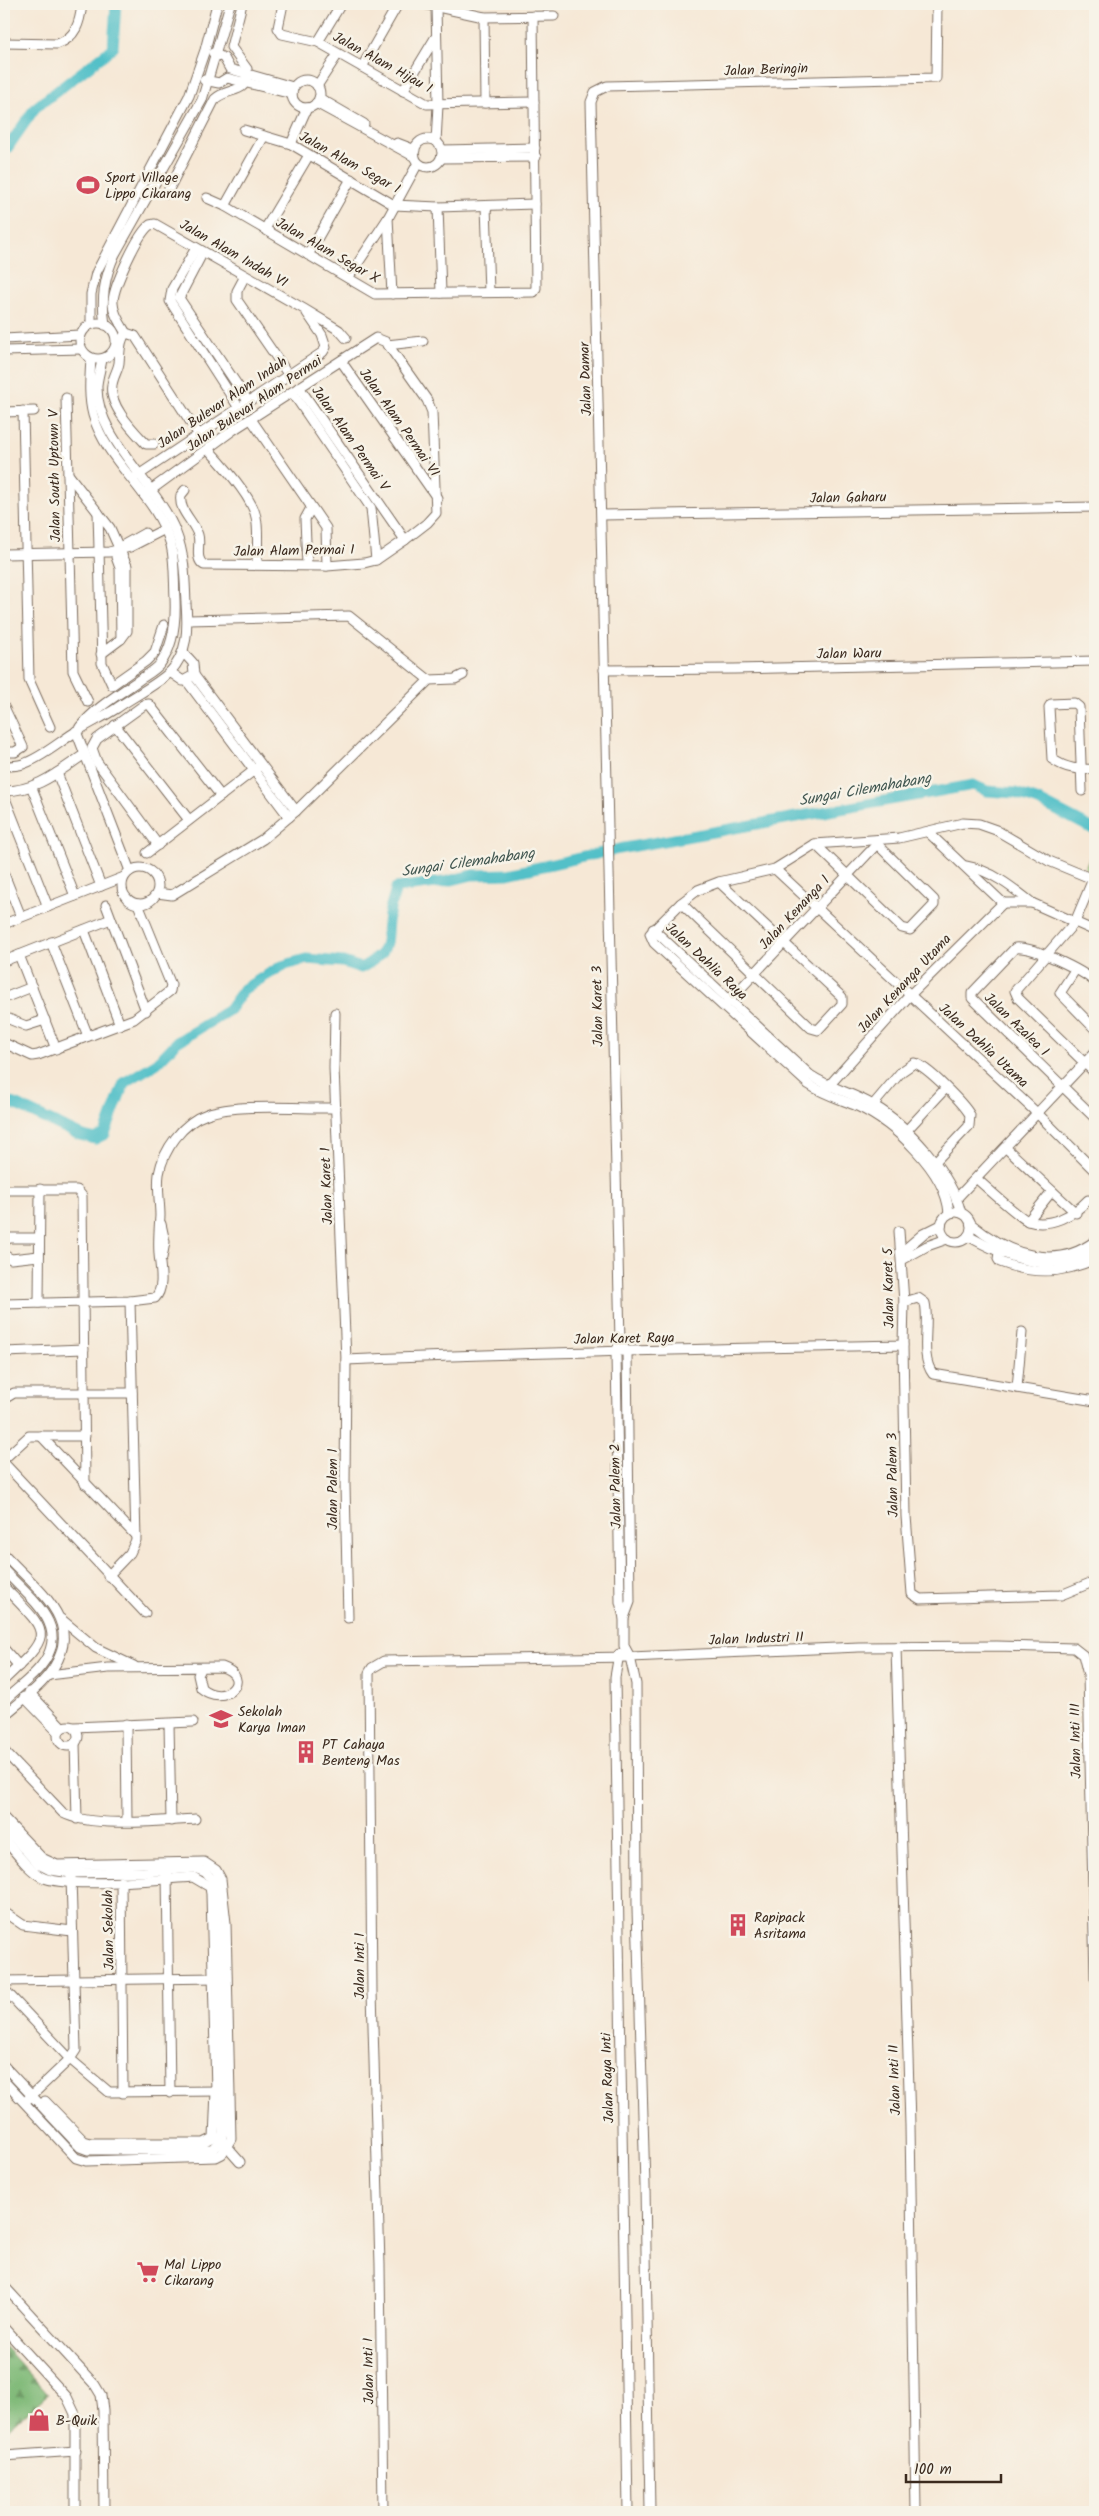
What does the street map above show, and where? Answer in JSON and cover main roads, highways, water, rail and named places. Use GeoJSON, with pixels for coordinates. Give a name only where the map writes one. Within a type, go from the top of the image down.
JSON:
{"type":"FeatureCollection","features":[{"type":"Feature","properties":{"kind":"waterway"},"geometry":{"type":"LineString","coordinates":[[4,153],[35,108],[113,48],[116,4]]}},
{"type":"Feature","properties":{"kind":"waterway","name":"Sungai Cilemahabang"},"geometry":{"type":"LineString","coordinates":[[4,1099],[80,1135],[95,1139],[105,1134],[124,1083],[157,1063],[177,1042],[229,1010],[244,989],[282,966],[306,959],[343,962],[361,968],[371,962],[383,951],[385,946],[390,911],[396,888],[444,882],[472,875],[508,874],[619,849],[973,785],[987,791],[1015,793],[1039,801],[1095,830]]}},
{"type":"Feature","properties":{"kind":"place","name":"Sport Village Lippo Cikarang"},"geometry":{"type":"Point","coordinates":[88,185]}},
{"type":"Feature","properties":{"kind":"place","name":"Sekolah Karya Iman"},"geometry":{"type":"Point","coordinates":[221,1719]}},
{"type":"Feature","properties":{"kind":"place","name":"PT Cahaya Benteng Mas"},"geometry":{"type":"Point","coordinates":[306,1752]}},
{"type":"Feature","properties":{"kind":"place","name":"Rapipack Asritama"},"geometry":{"type":"Point","coordinates":[738,1925]}},
{"type":"Feature","properties":{"kind":"place","name":"Mal Lippo Cikarang"},"geometry":{"type":"Point","coordinates":[148,2272]}},
{"type":"Feature","properties":{"kind":"place","name":"B-Quik"},"geometry":{"type":"Point","coordinates":[39,2420]}}]}
